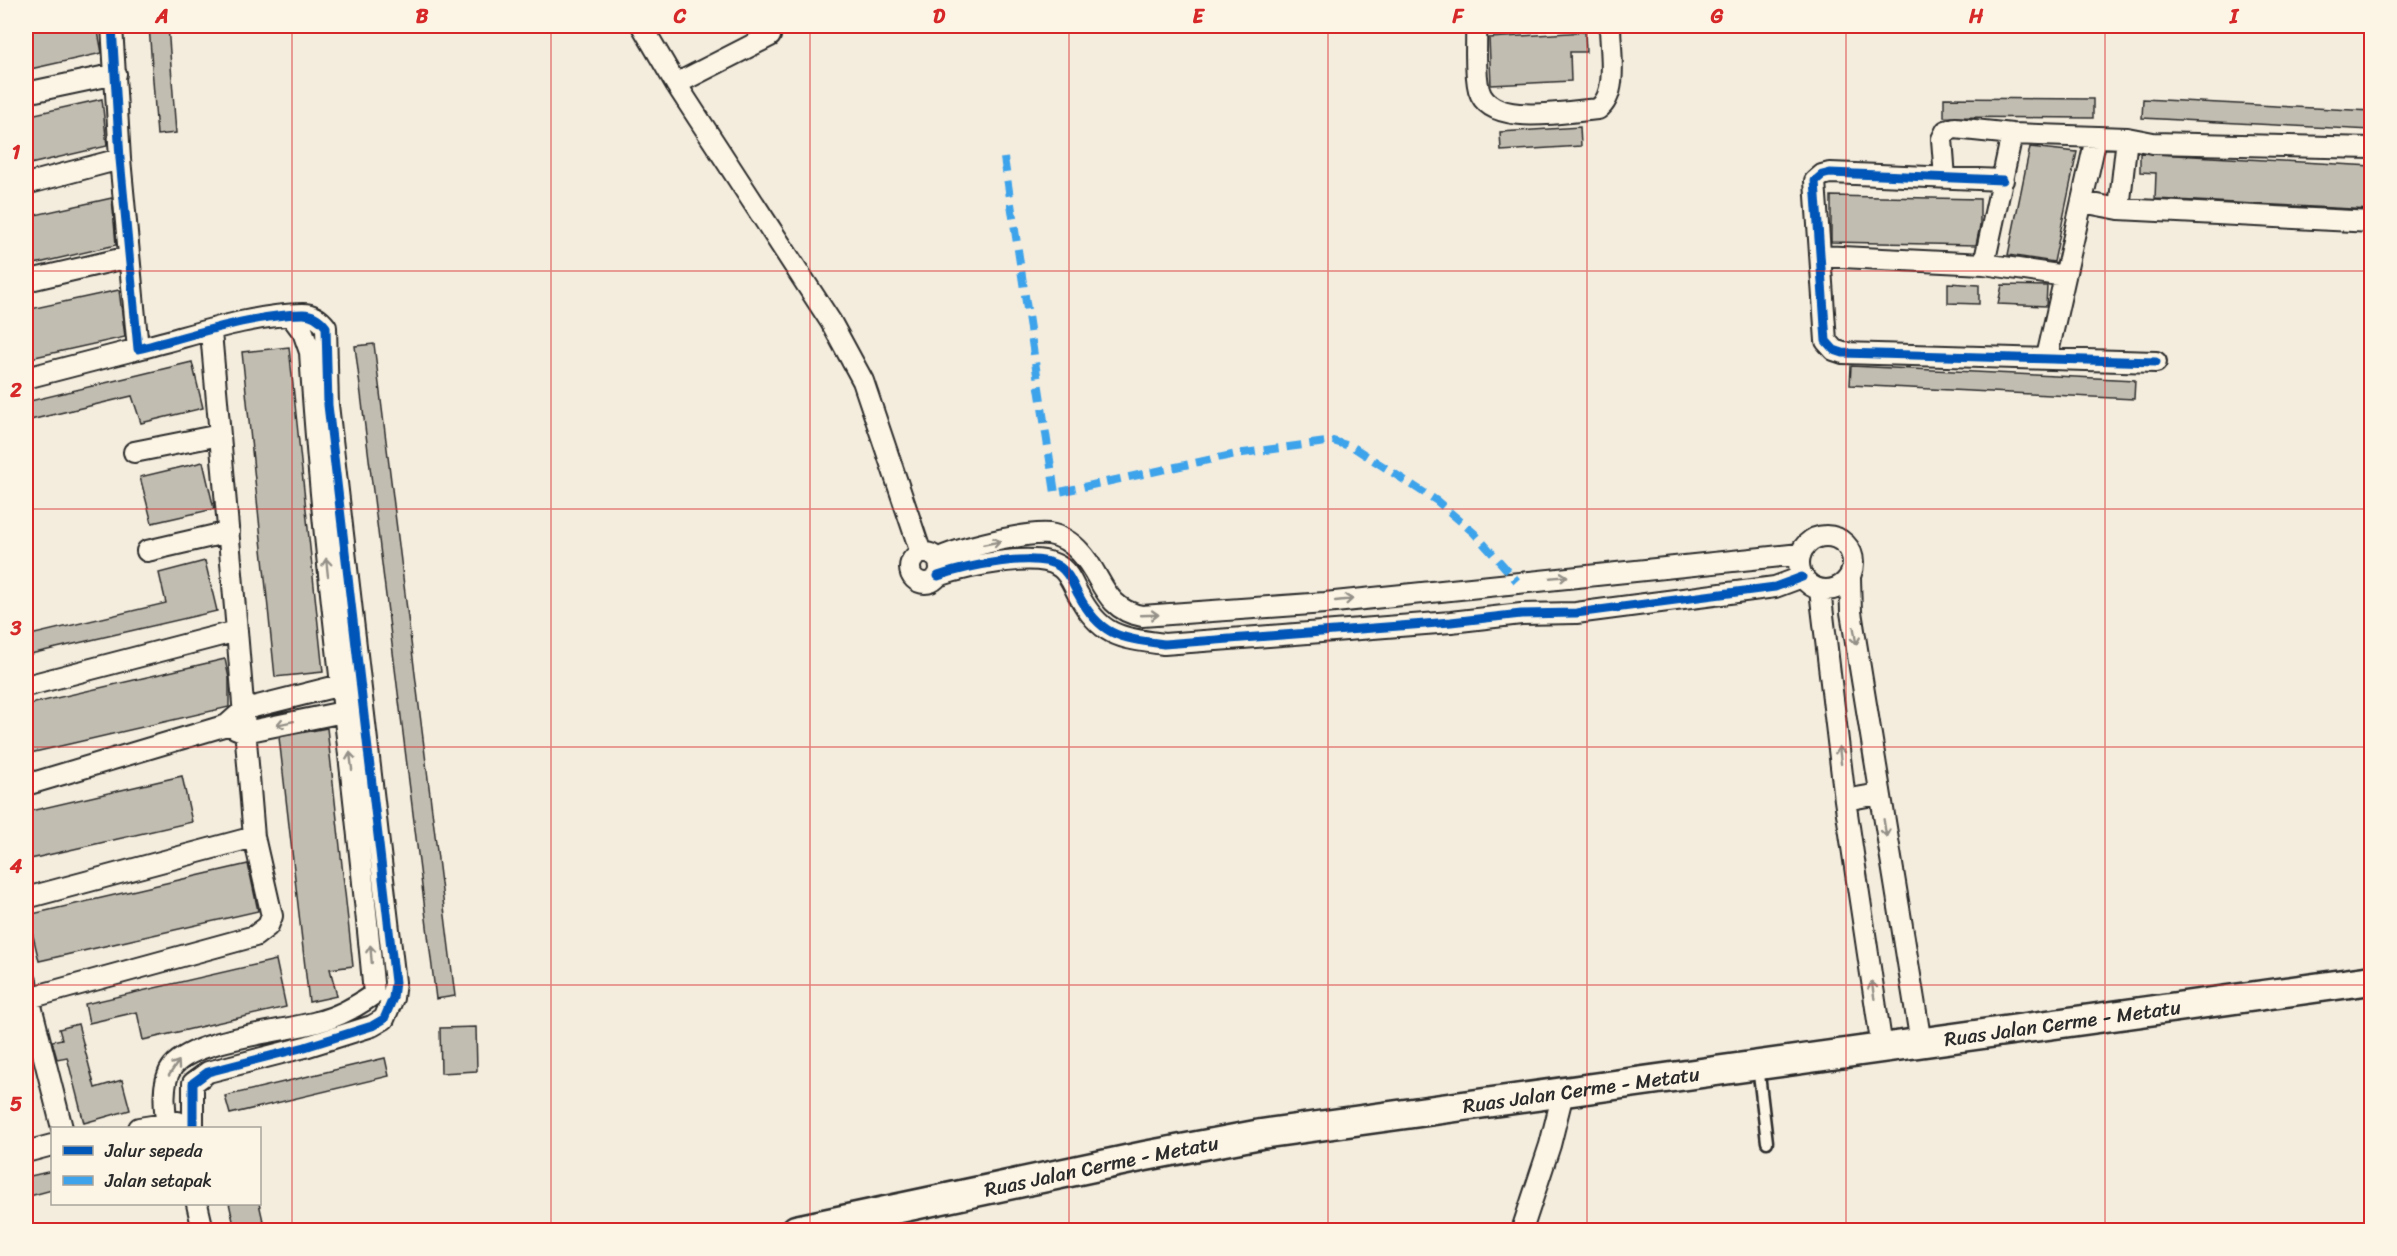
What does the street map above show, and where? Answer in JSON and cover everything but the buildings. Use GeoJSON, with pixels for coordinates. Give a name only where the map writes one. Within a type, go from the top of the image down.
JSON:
{"type":"FeatureCollection","features":[{"type":"Feature","properties":{"kind":"main road","name":"Ruas Jalan Cerme - Metatu"},"geometry":{"type":"LineString","coordinates":[[797,1230],[1145,1156],[1261,1134],[2372,980]]}},
{"type":"Feature","properties":{"kind":"street"},"geometry":{"type":"LineString","coordinates":[[112,26],[120,159],[138,349]]}},
{"type":"Feature","properties":{"kind":"street"},"geometry":{"type":"LineString","coordinates":[[642,26],[676,84],[831,322],[863,381],[932,563]]}},
{"type":"Feature","properties":{"kind":"street"},"geometry":{"type":"LineString","coordinates":[[676,84],[770,36],[765,26]]}},
{"type":"Feature","properties":{"kind":"street"},"geometry":{"type":"LineString","coordinates":[[1476,26],[1479,89],[1491,108],[1508,115],[1598,109],[1607,102],[1610,91],[1610,26]]}},
{"type":"Feature","properties":{"kind":"street"},"geometry":{"type":"LineString","coordinates":[[26,93],[116,74]]}},
{"type":"Feature","properties":{"kind":"street"},"geometry":{"type":"LineString","coordinates":[[1944,178],[1942,139],[1946,131],[1956,128],[2012,134],[2127,138],[2153,143],[2372,148]]}},
{"type":"Feature","properties":{"kind":"street"},"geometry":{"type":"LineString","coordinates":[[1984,264],[2012,134]]}},
{"type":"Feature","properties":{"kind":"street"},"geometry":{"type":"LineString","coordinates":[[2047,357],[2096,138]]}},
{"type":"Feature","properties":{"kind":"street"},"geometry":{"type":"LineString","coordinates":[[2119,209],[2127,138]]}},
{"type":"Feature","properties":{"kind":"street"},"geometry":{"type":"LineString","coordinates":[[26,184],[120,159]]}},
{"type":"Feature","properties":{"kind":"street"},"geometry":{"type":"LineString","coordinates":[[2003,180],[1830,173],[1822,175],[1815,181],[1826,341],[1833,350],[1843,353],[2047,357],[2156,362]]}},
{"type":"Feature","properties":{"kind":"street"},"geometry":{"type":"LineString","coordinates":[[2082,202],[2119,209],[2372,222]]}},
{"type":"Feature","properties":{"kind":"street"},"geometry":{"type":"LineString","coordinates":[[26,281],[129,256]]}},
{"type":"Feature","properties":{"kind":"street"},"geometry":{"type":"LineString","coordinates":[[1821,256],[1984,264],[2065,276]]}},
{"type":"Feature","properties":{"kind":"street"},"geometry":{"type":"LineString","coordinates":[[26,378],[259,319],[304,314],[316,317],[326,327],[328,405],[351,682],[395,982],[384,1019],[372,1026],[305,1047],[208,1072],[194,1083],[192,1124],[168,1126],[165,1092],[171,1068],[185,1054],[240,1038],[318,1022],[351,1010],[374,994]]}},
{"type":"Feature","properties":{"kind":"street"},"geometry":{"type":"LineString","coordinates":[[62,1127],[31,1027],[27,989],[255,936],[268,926],[272,916],[254,837],[245,709],[211,332]]}},
{"type":"Feature","properties":{"kind":"street"},"geometry":{"type":"LineString","coordinates":[[134,452],[220,435]]}},
{"type":"Feature","properties":{"kind":"street"},"geometry":{"type":"LineString","coordinates":[[147,551],[229,532]]}},
{"type":"Feature","properties":{"kind":"street"},"geometry":{"type":"LineString","coordinates":[[932,563],[955,550],[1048,534],[1065,539],[1082,554],[1113,603],[1128,614],[1142,616],[1325,603],[1517,581],[1800,554]]}},
{"type":"Feature","properties":{"kind":"street"},"geometry":{"type":"LineString","coordinates":[[1850,578],[1842,586],[1831,590],[1820,590],[1809,585],[1802,577],[1798,566],[1800,554],[1806,544],[1815,538],[1827,536],[1838,538],[1847,546],[1852,555],[1854,567],[1850,578],[1851,612],[1921,1043]]}},
{"type":"Feature","properties":{"kind":"street"},"geometry":{"type":"LineString","coordinates":[[932,563],[1048,560],[1062,568],[1089,615],[1103,630],[1121,638],[1164,644],[1451,622],[1521,614],[1576,613],[1775,586],[1802,577]]}},
{"type":"Feature","properties":{"kind":"street"},"geometry":{"type":"LineString","coordinates":[[1517,581],[1521,614]]}},
{"type":"Feature","properties":{"kind":"street"},"geometry":{"type":"LineString","coordinates":[[1820,590],[1845,800],[1882,1048]]}},
{"type":"Feature","properties":{"kind":"street"},"geometry":{"type":"LineString","coordinates":[[26,686],[237,631]]}},
{"type":"Feature","properties":{"kind":"street"},"geometry":{"type":"LineString","coordinates":[[26,785],[226,725],[245,709],[351,682]]}},
{"type":"Feature","properties":{"kind":"street"},"geometry":{"type":"LineString","coordinates":[[226,725],[245,732],[354,709]]}},
{"type":"Feature","properties":{"kind":"street"},"geometry":{"type":"LineString","coordinates":[[354,709],[374,994],[389,1008]]}},
{"type":"Feature","properties":{"kind":"street"},"geometry":{"type":"LineString","coordinates":[[1845,800],[1879,794]]}},
{"type":"Feature","properties":{"kind":"street"},"geometry":{"type":"LineString","coordinates":[[26,898],[254,837]]}},
{"type":"Feature","properties":{"kind":"street"},"geometry":{"type":"LineString","coordinates":[[1522,1230],[1550,1144],[1563,1093]]}},
{"type":"Feature","properties":{"kind":"street"},"geometry":{"type":"LineString","coordinates":[[26,1152],[51,1145]]}},
{"type":"Feature","properties":{"kind":"street"},"geometry":{"type":"LineString","coordinates":[[197,1205],[203,1230]]}},
{"type":"Feature","properties":{"kind":"lane"},"geometry":{"type":"LineString","coordinates":[[1758,1065],[1767,1142]]}},
{"type":"Feature","properties":{"kind":"marked path"},"geometry":{"type":"LineString","coordinates":[[1004,158],[1055,493],[1236,454],[1333,441],[1353,447],[1437,501],[1474,533],[1517,581]]}},
{"type":"Feature","properties":{"kind":"cycle path"},"geometry":{"type":"LineString","coordinates":[[112,26],[120,159],[138,349],[241,322],[282,315],[310,315],[326,327],[328,405],[395,982],[393,998],[384,1019],[372,1026],[305,1047],[208,1072],[193,1083],[193,1127]]}},
{"type":"Feature","properties":{"kind":"cycle path"},"geometry":{"type":"LineString","coordinates":[[2003,180],[1830,173],[1822,175],[1815,181],[1826,341],[1834,350],[1843,353],[2156,362]]}},
{"type":"Feature","properties":{"kind":"cycle path"},"geometry":{"type":"LineString","coordinates":[[938,576],[965,568],[1000,562],[1018,560],[1049,562],[1066,572],[1086,608],[1103,627],[1123,637],[1164,644],[1451,622],[1521,614],[1576,613],[1775,587],[1802,577]]}}]}
